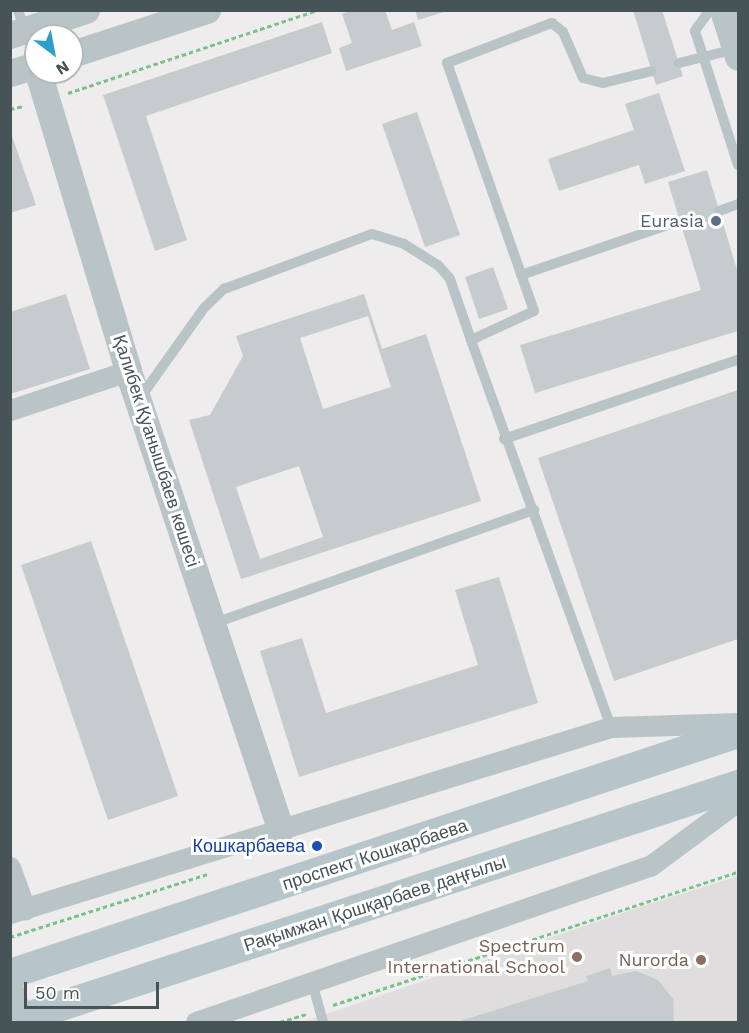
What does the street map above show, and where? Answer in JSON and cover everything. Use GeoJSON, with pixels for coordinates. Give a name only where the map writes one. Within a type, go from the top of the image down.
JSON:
{"type":"FeatureCollection","features":[{"type":"Feature","properties":{"kind":"main road","name":"проспект Кошкарбаева"},"geometry":{"type":"LineString","coordinates":[[10,974],[738,733]]}},
{"type":"Feature","properties":{"kind":"main road","name":"Рақымжан Қошқарбаев даңғылы"},"geometry":{"type":"LineString","coordinates":[[19,1021],[738,785]]}},
{"type":"Feature","properties":{"kind":"street"},"geometry":{"type":"LineString","coordinates":[[18,25],[86,10]]}},
{"type":"Feature","properties":{"kind":"street"},"geometry":{"type":"LineString","coordinates":[[84,50],[207,10]]}},
{"type":"Feature","properties":{"kind":"street"},"geometry":{"type":"LineString","coordinates":[[723,10],[737,53]]}},
{"type":"Feature","properties":{"kind":"street","name":"Қалибек Қуанышбаев көшесі"},"geometry":{"type":"LineString","coordinates":[[41,84],[128,370],[280,829]]}},
{"type":"Feature","properties":{"kind":"street"},"geometry":{"type":"LineString","coordinates":[[10,410],[128,370]]}},
{"type":"Feature","properties":{"kind":"street"},"geometry":{"type":"LineString","coordinates":[[10,867],[18,911],[611,727],[738,723]]}},
{"type":"Feature","properties":{"kind":"street"},"geometry":{"type":"LineString","coordinates":[[204,1021],[312,981],[650,866],[738,801]]}},
{"type":"Feature","properties":{"kind":"street"},"geometry":{"type":"LineString","coordinates":[[10,979],[19,1021]]}},
{"type":"Feature","properties":{"kind":"lane"},"geometry":{"type":"LineString","coordinates":[[710,10],[695,31],[738,165]]}},
{"type":"Feature","properties":{"kind":"lane"},"geometry":{"type":"LineString","coordinates":[[471,340],[534,311],[447,63],[552,23],[563,32],[583,78],[603,83],[652,71]]}},
{"type":"Feature","properties":{"kind":"lane"},"geometry":{"type":"LineString","coordinates":[[679,63],[737,53]]}},
{"type":"Feature","properties":{"kind":"lane"},"geometry":{"type":"LineString","coordinates":[[719,211],[738,204]]}},
{"type":"Feature","properties":{"kind":"lane"},"geometry":{"type":"LineString","coordinates":[[521,275],[680,221]]}},
{"type":"Feature","properties":{"kind":"lane"},"geometry":{"type":"LineString","coordinates":[[138,400],[204,308],[225,289],[372,234],[404,244],[438,265],[450,279],[504,439],[534,510],[611,727]]}},
{"type":"Feature","properties":{"kind":"lane"},"geometry":{"type":"LineString","coordinates":[[504,439],[738,360]]}},
{"type":"Feature","properties":{"kind":"lane"},"geometry":{"type":"LineString","coordinates":[[212,624],[534,510]]}},
{"type":"Feature","properties":{"kind":"lane"},"geometry":{"type":"LineString","coordinates":[[312,981],[323,1023]]}},
{"type":"Feature","properties":{"kind":"path"},"geometry":{"type":"LineString","coordinates":[[10,109],[46,100],[317,10]]}},
{"type":"Feature","properties":{"kind":"path"},"geometry":{"type":"LineString","coordinates":[[280,1023],[738,872]]}},
{"type":"Feature","properties":{"kind":"shaded area","name":"Spectrum International School"},"geometry":{"type":"Polygon","coordinates":[[[738,876],[738,1022],[303,1022],[643,906],[738,876]]]}},
{"type":"Feature","properties":{"kind":"building"},"geometry":{"type":"Polygon","coordinates":[[[352,10],[385,10],[392,30],[414,22],[422,46],[346,71],[339,48],[352,43],[342,14],[352,10]]]}},
{"type":"Feature","properties":{"kind":"building"},"geometry":{"type":"Polygon","coordinates":[[[415,10],[447,10],[447,11],[418,20],[415,10]]]}},
{"type":"Feature","properties":{"kind":"building"},"geometry":{"type":"Polygon","coordinates":[[[633,10],[662,10],[683,76],[656,85],[633,10]]]}},
{"type":"Feature","properties":{"kind":"building"},"geometry":{"type":"Polygon","coordinates":[[[322,22],[332,53],[146,116],[187,240],[155,251],[103,95],[322,22]]]}},
{"type":"Feature","properties":{"kind":"building"},"geometry":{"type":"Polygon","coordinates":[[[659,93],[685,171],[645,184],[639,165],[559,191],[548,159],[634,130],[625,104],[659,93]]]}},
{"type":"Feature","properties":{"kind":"building"},"geometry":{"type":"Polygon","coordinates":[[[417,112],[460,235],[425,247],[382,124],[417,112]]]}},
{"type":"Feature","properties":{"kind":"building"},"geometry":{"type":"Polygon","coordinates":[[[10,130],[36,205],[10,213],[10,130]]]}},
{"type":"Feature","properties":{"kind":"building"},"geometry":{"type":"Polygon","coordinates":[[[707,170],[738,273],[738,331],[535,393],[520,345],[701,290],[668,182],[707,170]]]}},
{"type":"Feature","properties":{"kind":"building"},"geometry":{"type":"Polygon","coordinates":[[[493,267],[508,309],[479,319],[465,277],[493,267]]]}},
{"type":"Feature","properties":{"kind":"building"},"geometry":{"type":"Polygon","coordinates":[[[66,294],[90,369],[10,394],[10,312],[66,294]]]}},
{"type":"Feature","properties":{"kind":"building"},"geometry":{"type":"Polygon","coordinates":[[[364,294],[382,349],[426,334],[481,501],[241,579],[189,420],[210,415],[243,356],[236,336],[364,294]],[[368,316],[300,338],[323,409],[391,387],[368,316]],[[299,466],[236,487],[260,559],[323,537],[299,466]]]}},
{"type":"Feature","properties":{"kind":"building"},"geometry":{"type":"Polygon","coordinates":[[[738,390],[738,639],[614,681],[538,458],[738,390]]]}},
{"type":"Feature","properties":{"kind":"building"},"geometry":{"type":"Polygon","coordinates":[[[91,541],[178,796],[108,820],[21,565],[91,541]]]}},
{"type":"Feature","properties":{"kind":"building"},"geometry":{"type":"Polygon","coordinates":[[[499,577],[538,703],[299,777],[260,651],[302,638],[326,713],[478,665],[455,590],[499,577]]]}},
{"type":"Feature","properties":{"kind":"building"},"geometry":{"type":"Polygon","coordinates":[[[610,968],[612,976],[636,971],[658,980],[673,999],[674,1022],[457,1022],[588,981],[586,976],[610,968]]]}},
{"type":"Feature","properties":{"kind":"place","name":"Eurasia"},"geometry":{"type":"Point","coordinates":[716,221]}},
{"type":"Feature","properties":{"kind":"place","name":"Кошкарбаева"},"geometry":{"type":"Point","coordinates":[317,846]}},
{"type":"Feature","properties":{"kind":"place","name":"Spectrum International School"},"geometry":{"type":"Point","coordinates":[577,957]}},
{"type":"Feature","properties":{"kind":"place","name":"Nurorda"},"geometry":{"type":"Point","coordinates":[701,960]}}]}
